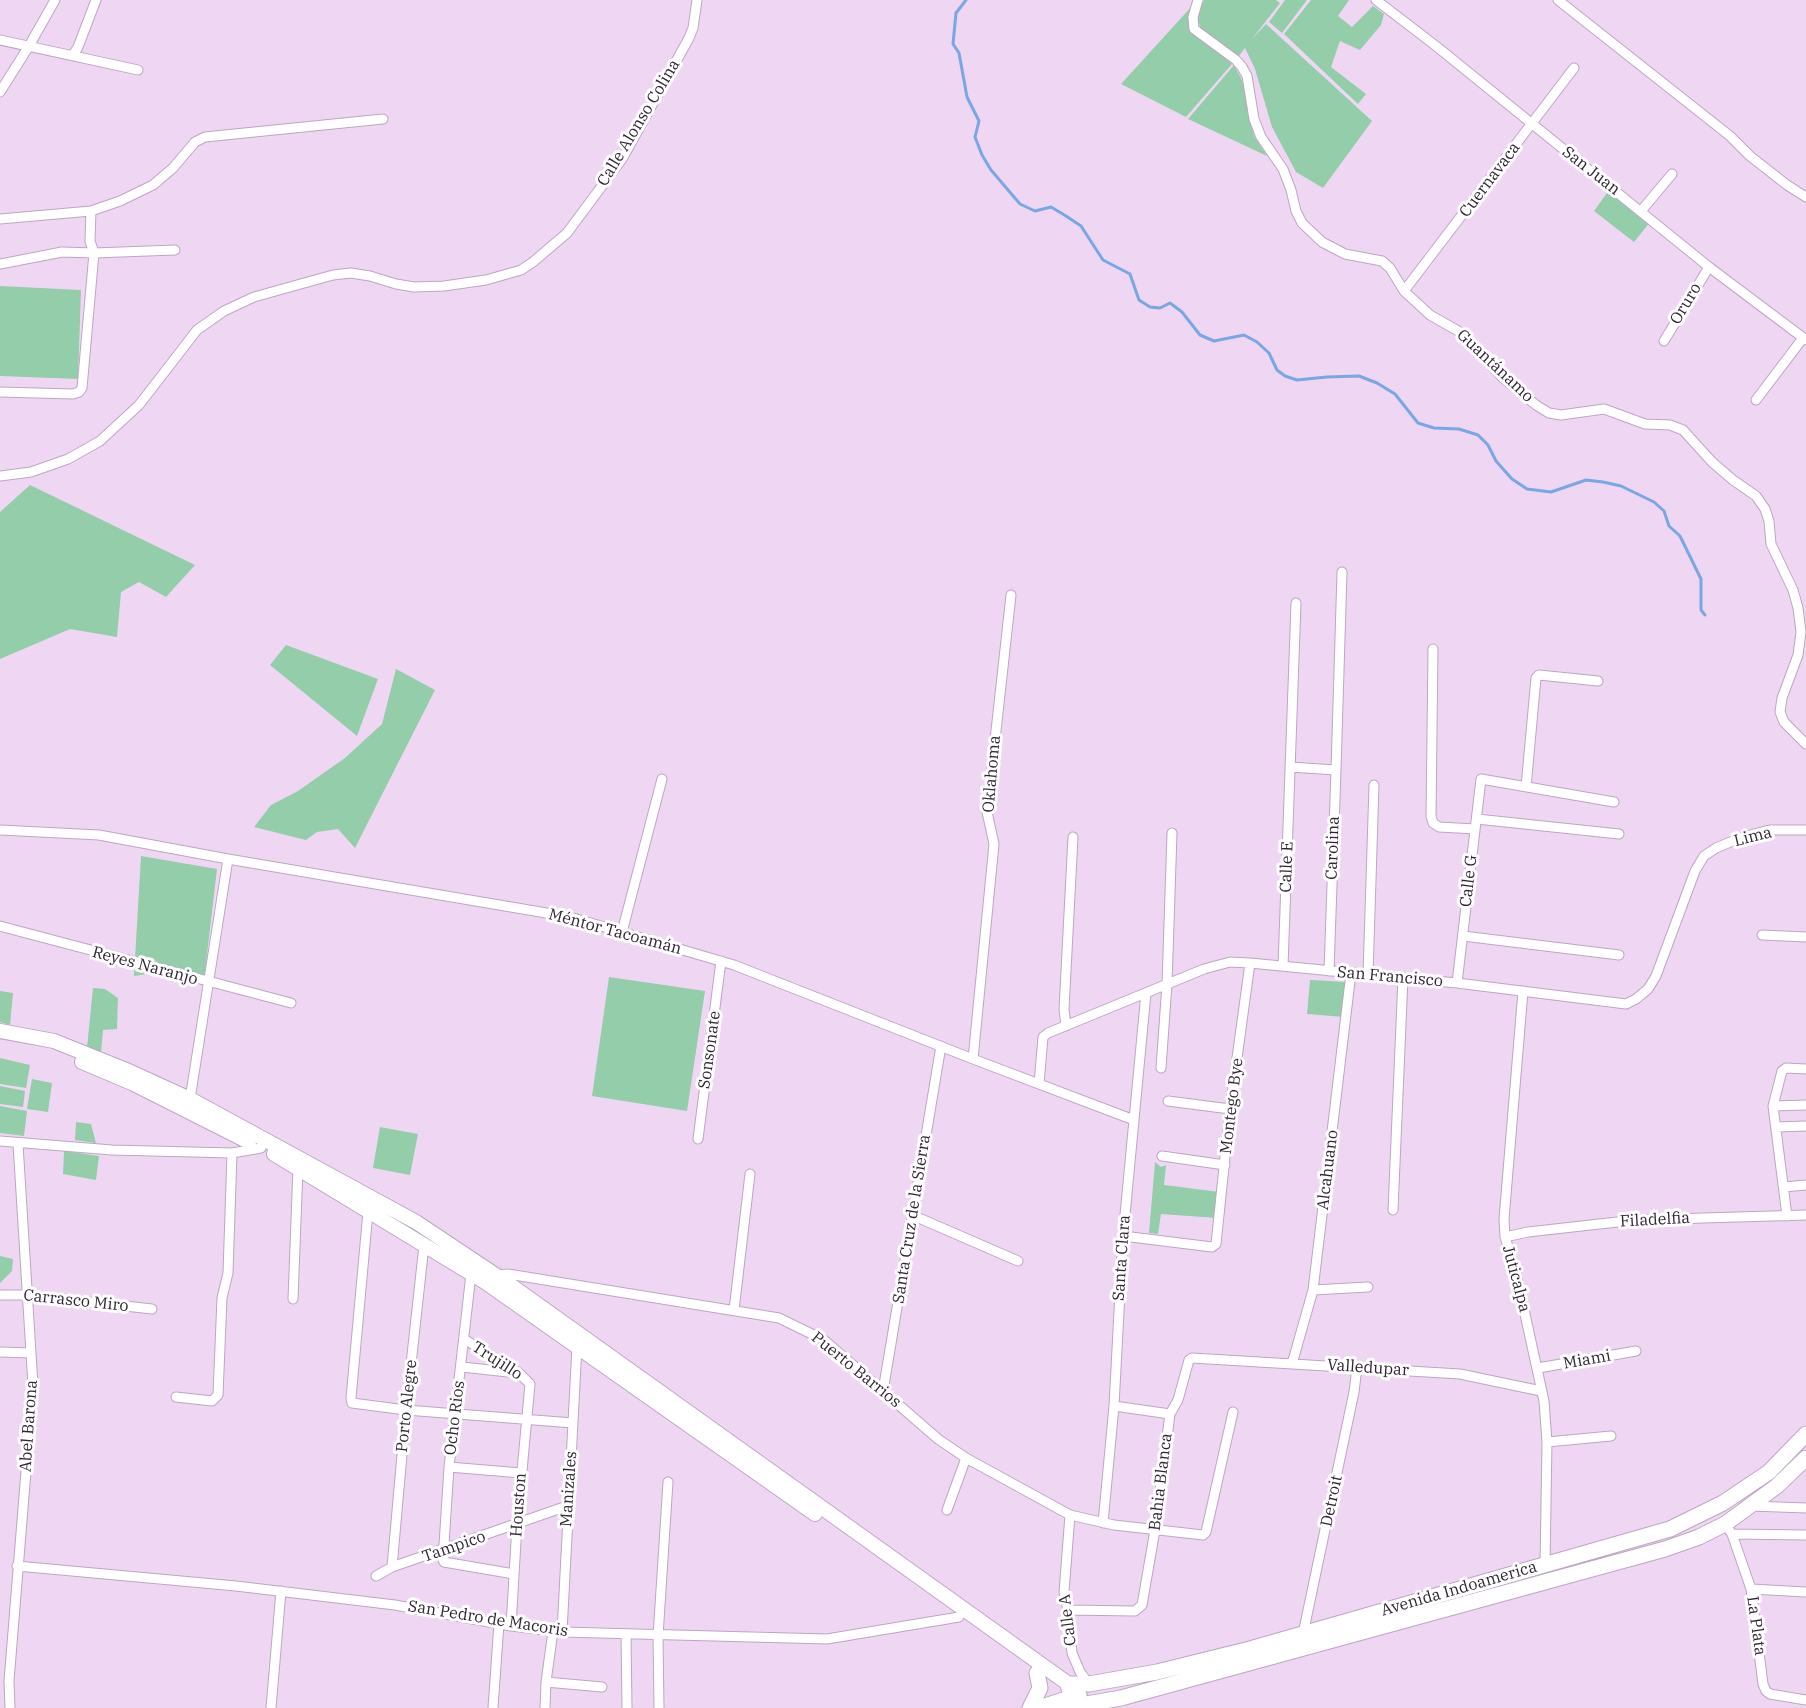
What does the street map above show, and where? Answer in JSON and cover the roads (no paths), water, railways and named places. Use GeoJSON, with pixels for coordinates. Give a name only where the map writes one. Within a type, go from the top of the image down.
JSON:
{"type":"FeatureCollection","features":[{"type":"Feature","properties":{"kind":"main road","name":"Avenida Indoamerica"},"geometry":{"type":"LineString","coordinates":[[1083,1700],[1122,1678],[1239,1652],[1670,1529],[1723,1503],[1769,1472],[1806,1434]]}},
{"type":"Feature","properties":{"kind":"main road","name":"Avenida Indoamerica"},"geometry":{"type":"LineString","coordinates":[[1083,1700],[1119,1703],[1323,1643],[1665,1549],[1728,1529],[1751,1506],[1778,1486],[1806,1458]]}},
{"type":"Feature","properties":{"kind":"main road"},"geometry":{"type":"LineString","coordinates":[[1030,1708],[1040,1688],[1037,1672]]}},
{"type":"Feature","properties":{"kind":"main road"},"geometry":{"type":"LineString","coordinates":[[1039,1708],[1083,1700]]}},
{"type":"Feature","properties":{"kind":"street"},"geometry":{"type":"LineString","coordinates":[[0,92],[55,0]]}},
{"type":"Feature","properties":{"kind":"street"},"geometry":{"type":"LineString","coordinates":[[73,56],[96,0]]}},
{"type":"Feature","properties":{"kind":"street","name":"Calle Alonso Colina"},"geometry":{"type":"LineString","coordinates":[[0,476],[31,472],[68,459],[100,441],[140,405],[197,330],[224,311],[254,297],[333,274],[351,273],[370,276],[414,287],[444,286],[486,280],[521,270],[533,262],[567,233],[622,159],[689,38],[693,28],[697,0]]}},
{"type":"Feature","properties":{"kind":"street","name":"Guantánamo"},"geometry":{"type":"LineString","coordinates":[[1197,0],[1193,17],[1194,29],[1236,60],[1247,76],[1254,119],[1260,137],[1283,169],[1302,223],[1322,242],[1345,254],[1382,261],[1390,268],[1404,291],[1430,315],[1460,332],[1503,378],[1536,405],[1561,415],[1604,409],[1645,424],[1670,425],[1683,430],[1712,462],[1733,480],[1756,495],[1769,521],[1771,544],[1793,590],[1801,632],[1798,656],[1782,698],[1780,712],[1784,722],[1806,744]]}},
{"type":"Feature","properties":{"kind":"street","name":"San Juan"},"geometry":{"type":"LineString","coordinates":[[1376,0],[1436,45],[1709,267],[1805,339]]}},
{"type":"Feature","properties":{"kind":"street"},"geometry":{"type":"LineString","coordinates":[[1558,0],[1730,136],[1750,156],[1806,197]]}},
{"type":"Feature","properties":{"kind":"street"},"geometry":{"type":"LineString","coordinates":[[0,40],[138,70]]}},
{"type":"Feature","properties":{"kind":"street","name":"Cuernavaca"},"geometry":{"type":"LineString","coordinates":[[1404,291],[1574,68]]}},
{"type":"Feature","properties":{"kind":"street"},"geometry":{"type":"LineString","coordinates":[[0,219],[91,211],[120,201],[153,185],[173,168],[195,142],[205,136],[383,119]]}},
{"type":"Feature","properties":{"kind":"street"},"geometry":{"type":"LineString","coordinates":[[1641,211],[1672,174]]}},
{"type":"Feature","properties":{"kind":"street"},"geometry":{"type":"LineString","coordinates":[[0,392],[73,394],[82,388],[94,253],[90,242],[91,211]]}},
{"type":"Feature","properties":{"kind":"street"},"geometry":{"type":"LineString","coordinates":[[0,264],[62,252],[175,250]]}},
{"type":"Feature","properties":{"kind":"street","name":"Oruro"},"geometry":{"type":"LineString","coordinates":[[1664,341],[1709,267]]}},
{"type":"Feature","properties":{"kind":"street"},"geometry":{"type":"LineString","coordinates":[[1756,400],[1805,339]]}},
{"type":"Feature","properties":{"kind":"street","name":"Carolina"},"geometry":{"type":"LineString","coordinates":[[1329,971],[1342,572]]}},
{"type":"Feature","properties":{"kind":"street","name":"Oklahoma"},"geometry":{"type":"LineString","coordinates":[[973,1059],[993,844],[987,813],[1011,595]]}},
{"type":"Feature","properties":{"kind":"street","name":"Calle E"},"geometry":{"type":"LineString","coordinates":[[1283,966],[1296,603]]}},
{"type":"Feature","properties":{"kind":"street"},"geometry":{"type":"LineString","coordinates":[[1433,649],[1431,816],[1433,824],[1439,827],[1476,824],[1619,834]]}},
{"type":"Feature","properties":{"kind":"street"},"geometry":{"type":"LineString","coordinates":[[1598,681],[1539,675],[1536,678],[1526,787],[1614,802]]}},
{"type":"Feature","properties":{"kind":"street"},"geometry":{"type":"LineString","coordinates":[[1290,767],[1336,770]]}},
{"type":"Feature","properties":{"kind":"street"},"geometry":{"type":"LineString","coordinates":[[622,932],[662,779]]}},
{"type":"Feature","properties":{"kind":"street","name":"Calle G"},"geometry":{"type":"LineString","coordinates":[[1457,983],[1481,779],[1526,787]]}},
{"type":"Feature","properties":{"kind":"street"},"geometry":{"type":"LineString","coordinates":[[1368,975],[1374,785]]}},
{"type":"Feature","properties":{"kind":"street","name":"Méntor Tacoamán"},"geometry":{"type":"LineString","coordinates":[[0,830],[99,835],[570,917],[722,961],[1134,1120]]}},
{"type":"Feature","properties":{"kind":"street","name":"Lima"},"geometry":{"type":"LineString","coordinates":[[1704,856],[1750,835],[1768,830],[1806,830]]}},
{"type":"Feature","properties":{"kind":"street"},"geometry":{"type":"LineString","coordinates":[[1161,1068],[1167,984],[1172,833]]}},
{"type":"Feature","properties":{"kind":"street"},"geometry":{"type":"LineString","coordinates":[[1066,1026],[1064,1009],[1073,837]]}},
{"type":"Feature","properties":{"kind":"street","name":"San Francisco"},"geometry":{"type":"LineString","coordinates":[[1039,1084],[1043,1037],[1204,969],[1230,962],[1457,983],[1626,1004],[1648,989],[1656,976],[1695,871],[1704,856]]}},
{"type":"Feature","properties":{"kind":"street"},"geometry":{"type":"LineString","coordinates":[[190,1099],[228,859]]}},
{"type":"Feature","properties":{"kind":"street","name":"Reyes Naranjo"},"geometry":{"type":"LineString","coordinates":[[0,926],[291,1003]]}},
{"type":"Feature","properties":{"kind":"street"},"geometry":{"type":"LineString","coordinates":[[1762,935],[1806,937]]}},
{"type":"Feature","properties":{"kind":"street"},"geometry":{"type":"LineString","coordinates":[[1463,936],[1619,955]]}},
{"type":"Feature","properties":{"kind":"street","name":"Sonsonate"},"geometry":{"type":"LineString","coordinates":[[698,1139],[722,961]]}},
{"type":"Feature","properties":{"kind":"street","name":"Montego Bye"},"geometry":{"type":"LineString","coordinates":[[1123,1236],[1212,1247],[1216,1244],[1230,1109],[1250,963]]}},
{"type":"Feature","properties":{"kind":"street","name":"Alcahuano"},"geometry":{"type":"LineString","coordinates":[[1292,1364],[1313,1290],[1351,973]]}},
{"type":"Feature","properties":{"kind":"street"},"geometry":{"type":"LineString","coordinates":[[1393,1210],[1403,978]]}},
{"type":"Feature","properties":{"kind":"street","name":"Juticalpa"},"geometry":{"type":"LineString","coordinates":[[1523,991],[1505,1208],[1506,1237],[1544,1401],[1547,1442],[1545,1565]]}},
{"type":"Feature","properties":{"kind":"street","name":"Santa Clara"},"geometry":{"type":"LineString","coordinates":[[1103,1523],[1114,1406],[1123,1236],[1146,993]]}},
{"type":"Feature","properties":{"kind":"street"},"geometry":{"type":"LineString","coordinates":[[0,1031],[54,1041],[131,1071],[190,1099],[416,1222],[577,1346],[1037,1672],[1083,1700]]}},
{"type":"Feature","properties":{"kind":"street"},"geometry":{"type":"LineString","coordinates":[[23,1035],[134,1084],[272,1152],[471,1274],[489,1278],[1083,1700]]}},
{"type":"Feature","properties":{"kind":"street","name":"Santa Cruz de la Sierra"},"geometry":{"type":"LineString","coordinates":[[883,1391],[940,1046]]}},
{"type":"Feature","properties":{"kind":"street"},"geometry":{"type":"LineString","coordinates":[[1787,1216],[1773,1106],[1782,1071],[1786,1068],[1806,1069]]}},
{"type":"Feature","properties":{"kind":"street"},"geometry":{"type":"LineString","coordinates":[[1168,1101],[1230,1109]]}},
{"type":"Feature","properties":{"kind":"street"},"geometry":{"type":"LineString","coordinates":[[1773,1106],[1806,1105]]}},
{"type":"Feature","properties":{"kind":"street"},"geometry":{"type":"LineString","coordinates":[[1776,1127],[1806,1126]]}},
{"type":"Feature","properties":{"kind":"street"},"geometry":{"type":"LineString","coordinates":[[0,1141],[112,1150],[232,1153],[261,1148]]}},
{"type":"Feature","properties":{"kind":"street","name":"Abel Barona"},"geometry":{"type":"LineString","coordinates":[[10,1708],[4,1680],[33,1385],[18,1144]]}},
{"type":"Feature","properties":{"kind":"street"},"geometry":{"type":"LineString","coordinates":[[177,1397],[212,1401],[218,1395],[222,1298],[228,1274],[232,1153]]}},
{"type":"Feature","properties":{"kind":"street"},"geometry":{"type":"LineString","coordinates":[[1162,1156],[1225,1165]]}},
{"type":"Feature","properties":{"kind":"street"},"geometry":{"type":"LineString","coordinates":[[293,1299],[298,1168]]}},
{"type":"Feature","properties":{"kind":"street"},"geometry":{"type":"LineString","coordinates":[[734,1310],[750,1174]]}},
{"type":"Feature","properties":{"kind":"street"},"geometry":{"type":"LineString","coordinates":[[1784,1187],[1806,1185]]}},
{"type":"Feature","properties":{"kind":"street"},"geometry":{"type":"LineString","coordinates":[[368,1212],[352,1404],[573,1423]]}},
{"type":"Feature","properties":{"kind":"street"},"geometry":{"type":"LineString","coordinates":[[912,1215],[1018,1261]]}},
{"type":"Feature","properties":{"kind":"street","name":"Filadelfia"},"geometry":{"type":"LineString","coordinates":[[1506,1237],[1528,1232],[1635,1220],[1806,1215]]}},
{"type":"Feature","properties":{"kind":"street","name":"Porto Alegre"},"geometry":{"type":"LineString","coordinates":[[392,1567],[424,1245]]}},
{"type":"Feature","properties":{"kind":"street","name":"Ocho Rios"},"geometry":{"type":"LineString","coordinates":[[471,1274],[449,1467],[445,1551],[442,1557],[444,1562],[514,1574]]}},
{"type":"Feature","properties":{"kind":"street","name":"Puerto Barrios"},"geometry":{"type":"LineString","coordinates":[[489,1278],[508,1274],[779,1318],[818,1336],[938,1440],[966,1458],[1070,1515],[1103,1523],[1203,1535],[1206,1532],[1233,1412]]}},
{"type":"Feature","properties":{"kind":"street"},"geometry":{"type":"LineString","coordinates":[[1313,1290],[1368,1287]]}},
{"type":"Feature","properties":{"kind":"street","name":"Carrasco Miro"},"geometry":{"type":"LineString","coordinates":[[0,1295],[28,1295],[152,1309]]}},
{"type":"Feature","properties":{"kind":"street","name":"Trujillo"},"geometry":{"type":"LineString","coordinates":[[464,1339],[519,1373],[530,1384]]}},
{"type":"Feature","properties":{"kind":"street","name":"Manizales"},"geometry":{"type":"LineString","coordinates":[[544,1708],[546,1682],[558,1631],[577,1346]]}},
{"type":"Feature","properties":{"kind":"street","name":"Miami"},"geometry":{"type":"LineString","coordinates":[[1538,1368],[1636,1351]]}},
{"type":"Feature","properties":{"kind":"street"},"geometry":{"type":"LineString","coordinates":[[0,1352],[31,1353]]}},
{"type":"Feature","properties":{"kind":"street","name":"Valledupar"},"geometry":{"type":"LineString","coordinates":[[1192,1358],[1460,1374],[1541,1391]]}},
{"type":"Feature","properties":{"kind":"street","name":"Bahia Blanca"},"geometry":{"type":"LineString","coordinates":[[1068,1610],[1135,1611],[1142,1605],[1155,1530],[1170,1414],[1178,1400],[1189,1360],[1192,1358]]}},
{"type":"Feature","properties":{"kind":"street"},"geometry":{"type":"LineString","coordinates":[[462,1367],[519,1373]]}},
{"type":"Feature","properties":{"kind":"street","name":"Detroit"},"geometry":{"type":"LineString","coordinates":[[1303,1634],[1352,1404],[1357,1367]]}},
{"type":"Feature","properties":{"kind":"street","name":"Houston"},"geometry":{"type":"LineString","coordinates":[[511,1626],[521,1473],[530,1384]]}},
{"type":"Feature","properties":{"kind":"street"},"geometry":{"type":"LineString","coordinates":[[1114,1406],[1170,1414]]}},
{"type":"Feature","properties":{"kind":"street"},"geometry":{"type":"LineString","coordinates":[[1547,1442],[1611,1436]]}},
{"type":"Feature","properties":{"kind":"street"},"geometry":{"type":"LineString","coordinates":[[946,1510],[966,1458]]}},
{"type":"Feature","properties":{"kind":"street"},"geometry":{"type":"LineString","coordinates":[[449,1467],[521,1473]]}},
{"type":"Feature","properties":{"kind":"street"},"geometry":{"type":"LineString","coordinates":[[659,1708],[658,1636],[668,1482]]}},
{"type":"Feature","properties":{"kind":"street","name":"Tampico"},"geometry":{"type":"LineString","coordinates":[[376,1576],[392,1567],[445,1551],[567,1506]]}},
{"type":"Feature","properties":{"kind":"street"},"geometry":{"type":"LineString","coordinates":[[1751,1506],[1806,1508]]}},
{"type":"Feature","properties":{"kind":"street","name":"Calle A"},"geometry":{"type":"LineString","coordinates":[[1070,1515],[1064,1592],[1072,1653],[1080,1672],[1083,1700]]}},
{"type":"Feature","properties":{"kind":"street"},"geometry":{"type":"LineString","coordinates":[[1728,1529],[1806,1535]]}},
{"type":"Feature","properties":{"kind":"street","name":"La Plata"},"geometry":{"type":"LineString","coordinates":[[1728,1529],[1751,1589],[1763,1684],[1766,1691],[1770,1694],[1806,1700]]}},
{"type":"Feature","properties":{"kind":"street","name":"San Pedro de Macoris"},"geometry":{"type":"LineString","coordinates":[[17,1566],[395,1605],[511,1626],[558,1631],[658,1636],[827,1639],[959,1617]]}},
{"type":"Feature","properties":{"kind":"street"},"geometry":{"type":"LineString","coordinates":[[1751,1589],[1806,1592]]}},
{"type":"Feature","properties":{"kind":"street"},"geometry":{"type":"LineString","coordinates":[[271,1708],[281,1592]]}},
{"type":"Feature","properties":{"kind":"street"},"geometry":{"type":"LineString","coordinates":[[493,1708],[500,1623]]}},
{"type":"Feature","properties":{"kind":"street"},"geometry":{"type":"LineString","coordinates":[[626,1634],[627,1708]]}},
{"type":"Feature","properties":{"kind":"street"},"geometry":{"type":"LineString","coordinates":[[546,1682],[602,1687]]}},
{"type":"Feature","properties":{"kind":"waterway"},"geometry":{"type":"LineString","coordinates":[[966,0],[956,13],[953,44],[959,53],[967,97],[979,121],[975,137],[991,170],[1020,204],[1035,211],[1051,207],[1081,226],[1103,260],[1130,274],[1139,300],[1150,307],[1160,308],[1170,303],[1182,312],[1200,335],[1214,341],[1244,335],[1257,342],[1269,353],[1277,370],[1285,376],[1297,380],[1359,376],[1377,383],[1395,394],[1418,423],[1434,428],[1459,429],[1478,435],[1512,479],[1527,489],[1551,492],[1586,480],[1621,486],[1654,502],[1664,511],[1669,526],[1680,536],[1701,579],[1701,610],[1705,615]]}}]}
